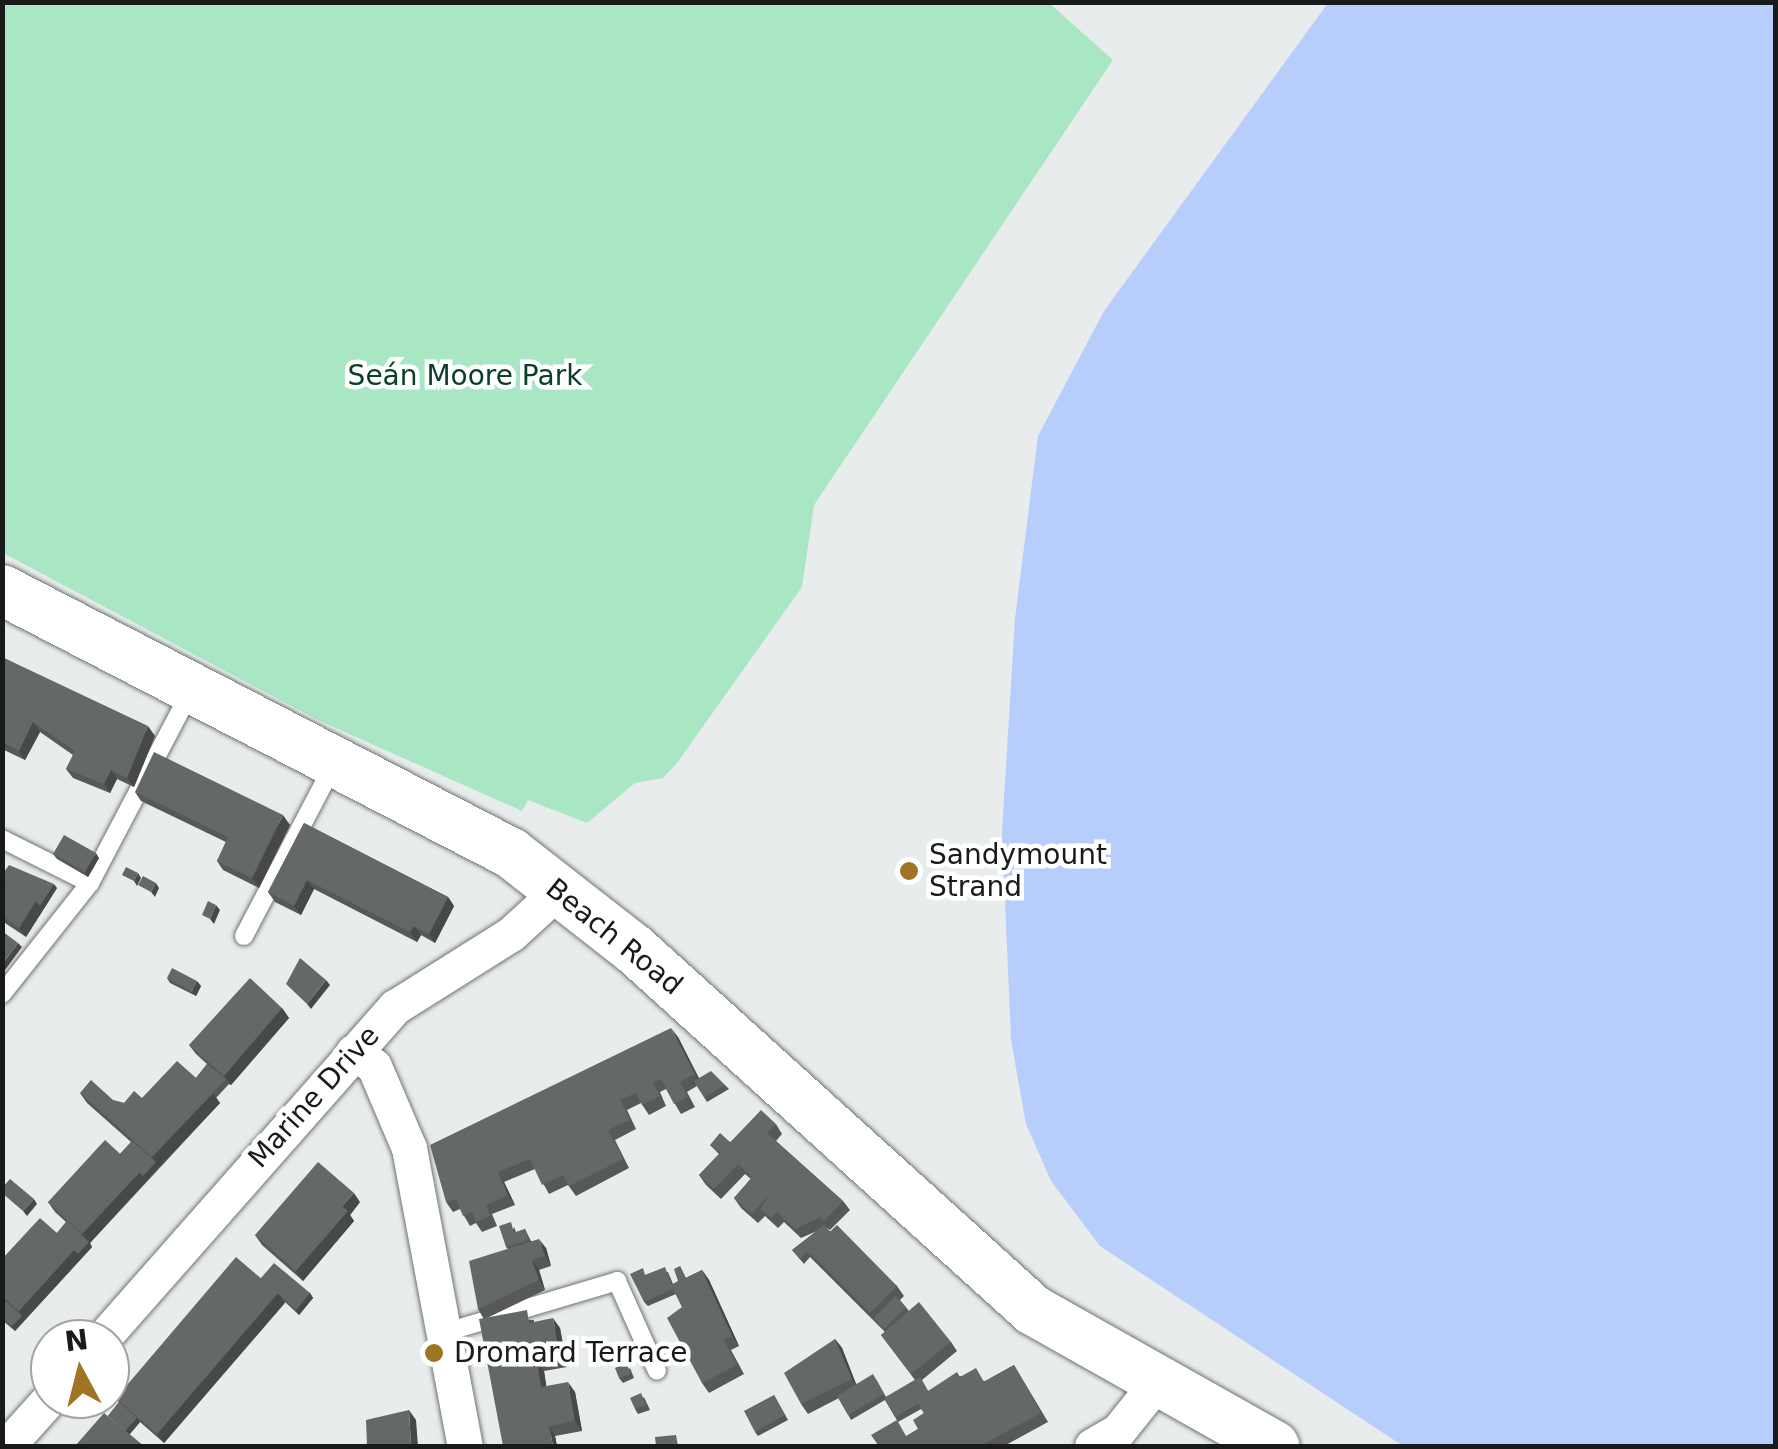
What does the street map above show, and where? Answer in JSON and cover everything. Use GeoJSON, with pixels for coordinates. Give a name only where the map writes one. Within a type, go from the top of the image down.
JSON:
{"type":"FeatureCollection","features":[{"type":"Feature","properties":{"kind":"main road","name":"Beach Road"},"geometry":{"type":"LineString","coordinates":[[3,592],[510,853],[634,949],[1032,1310],[1274,1446]]}},
{"type":"Feature","properties":{"kind":"street","name":"Marine Drive"},"geometry":{"type":"LineString","coordinates":[[119,1319],[395,1006],[511,934],[557,892]]}},
{"type":"Feature","properties":{"kind":"street"},"geometry":{"type":"LineString","coordinates":[[353,1052],[374,1066],[408,1148],[465,1446]]}},
{"type":"Feature","properties":{"kind":"street"},"geometry":{"type":"LineString","coordinates":[[1092,1446],[1118,1431],[1158,1381]]}},
{"type":"Feature","properties":{"kind":"street"},"geometry":{"type":"LineString","coordinates":[[8,1446],[32,1419]]}},
{"type":"Feature","properties":{"kind":"lane"},"geometry":{"type":"LineString","coordinates":[[2,994],[90,882],[192,690]]}},
{"type":"Feature","properties":{"kind":"lane"},"geometry":{"type":"LineString","coordinates":[[244,936],[334,763]]}},
{"type":"Feature","properties":{"kind":"lane"},"geometry":{"type":"LineString","coordinates":[[2,839],[90,882]]}},
{"type":"Feature","properties":{"kind":"lane"},"geometry":{"type":"LineString","coordinates":[[443,1333],[521,1315],[617,1281],[657,1372]]}},
{"type":"Feature","properties":{"kind":"green space","name":"Seán Moore Park"},"geometry":{"type":"Polygon","coordinates":[[[1048,2],[1113,60],[814,505],[802,587],[677,763],[663,778],[635,783],[587,823],[528,800],[522,811],[318,720],[3,553],[3,3],[1048,2]]]}},
{"type":"Feature","properties":{"kind":"water"},"geometry":{"type":"Polygon","coordinates":[[[1328,3],[1775,3],[1775,1446],[1403,1446],[1100,1246],[1051,1181],[1026,1124],[1011,1040],[1002,831],[1015,619],[1038,436],[1104,311],[1328,3]]]}},
{"type":"Feature","properties":{"kind":"building"},"geometry":{"type":"Polygon","coordinates":[[[2,657],[148,726],[127,778],[111,770],[104,784],[66,769],[75,751],[33,722],[19,751],[2,742],[2,657]]]}},
{"type":"Feature","properties":{"kind":"building"},"geometry":{"type":"Polygon","coordinates":[[[154,752],[283,815],[252,878],[217,861],[228,837],[135,792],[154,752]]]}},
{"type":"Feature","properties":{"kind":"building"},"geometry":{"type":"Polygon","coordinates":[[[304,823],[448,897],[429,934],[414,926],[410,932],[307,880],[294,906],[268,892],[304,823]]]}},
{"type":"Feature","properties":{"kind":"building"},"geometry":{"type":"Polygon","coordinates":[[[64,835],[96,853],[85,872],[53,854],[64,835]]]}},
{"type":"Feature","properties":{"kind":"building"},"geometry":{"type":"Polygon","coordinates":[[[9,865],[54,884],[40,906],[2,879],[9,865]]]}},
{"type":"Feature","properties":{"kind":"building"},"geometry":{"type":"Polygon","coordinates":[[[126,867],[138,873],[134,881],[122,875],[126,867]]]}},
{"type":"Feature","properties":{"kind":"building"},"geometry":{"type":"Polygon","coordinates":[[[143,876],[156,883],[151,892],[138,885],[143,876]]]}},
{"type":"Feature","properties":{"kind":"building"},"geometry":{"type":"Polygon","coordinates":[[[2,879],[36,901],[19,928],[2,916],[2,879]]]}},
{"type":"Feature","properties":{"kind":"building"},"geometry":{"type":"Polygon","coordinates":[[[208,901],[216,905],[210,919],[202,915],[208,901]]]}},
{"type":"Feature","properties":{"kind":"building"},"geometry":{"type":"Polygon","coordinates":[[[2,931],[18,943],[2,965],[2,931]]]}},
{"type":"Feature","properties":{"kind":"building"},"geometry":{"type":"Polygon","coordinates":[[[300,958],[326,980],[307,1004],[286,984],[300,958]]]}},
{"type":"Feature","properties":{"kind":"building"},"geometry":{"type":"Polygon","coordinates":[[[172,968],[197,981],[192,992],[167,978],[172,968]]]}},
{"type":"Feature","properties":{"kind":"building"},"geometry":{"type":"Polygon","coordinates":[[[250,978],[282,1008],[224,1076],[189,1045],[250,978]]]}},
{"type":"Feature","properties":{"kind":"building"},"geometry":{"type":"Polygon","coordinates":[[[671,1028],[695,1074],[680,1082],[688,1097],[674,1104],[661,1079],[653,1083],[660,1096],[642,1105],[636,1093],[620,1100],[630,1120],[608,1130],[623,1159],[569,1186],[563,1175],[542,1185],[530,1159],[498,1172],[508,1195],[486,1205],[490,1216],[476,1222],[472,1212],[463,1216],[456,1199],[446,1202],[430,1145],[671,1028]]]}},
{"type":"Feature","properties":{"kind":"building"},"geometry":{"type":"Polygon","coordinates":[[[177,1061],[213,1093],[152,1157],[80,1093],[91,1080],[113,1100],[124,1103],[134,1091],[142,1098],[177,1061]]]}},
{"type":"Feature","properties":{"kind":"building"},"geometry":{"type":"Polygon","coordinates":[[[207,1064],[226,1079],[212,1093],[196,1078],[207,1064]]]}},
{"type":"Feature","properties":{"kind":"building"},"geometry":{"type":"Polygon","coordinates":[[[711,1071],[725,1085],[704,1097],[694,1081],[711,1071]]]}},
{"type":"Feature","properties":{"kind":"building"},"geometry":{"type":"Polygon","coordinates":[[[761,1110],[776,1124],[767,1133],[843,1201],[824,1221],[820,1217],[795,1229],[777,1212],[771,1218],[760,1209],[771,1194],[751,1214],[734,1198],[752,1177],[738,1164],[714,1189],[699,1175],[761,1110]]]}},
{"type":"Feature","properties":{"kind":"building"},"geometry":{"type":"Polygon","coordinates":[[[720,1133],[730,1142],[720,1153],[710,1145],[720,1133]]]}},
{"type":"Feature","properties":{"kind":"building"},"geometry":{"type":"Polygon","coordinates":[[[105,1140],[140,1172],[82,1234],[48,1202],[105,1140]]]}},
{"type":"Feature","properties":{"kind":"building"},"geometry":{"type":"Polygon","coordinates":[[[132,1141],[156,1162],[143,1176],[120,1154],[132,1141]]]}},
{"type":"Feature","properties":{"kind":"building"},"geometry":{"type":"Polygon","coordinates":[[[318,1162],[354,1193],[342,1206],[348,1211],[296,1271],[255,1235],[318,1162]]]}},
{"type":"Feature","properties":{"kind":"building"},"geometry":{"type":"Polygon","coordinates":[[[10,1179],[34,1199],[23,1211],[2,1193],[10,1179]]]}},
{"type":"Feature","properties":{"kind":"building"},"geometry":{"type":"Polygon","coordinates":[[[40,1218],[75,1249],[19,1311],[2,1296],[2,1259],[40,1218]]]}},
{"type":"Feature","properties":{"kind":"building"},"geometry":{"type":"Polygon","coordinates":[[[67,1221],[89,1242],[78,1254],[57,1233],[67,1221]]]}},
{"type":"Feature","properties":{"kind":"building"},"geometry":{"type":"Polygon","coordinates":[[[511,1222],[514,1233],[525,1229],[528,1240],[506,1247],[499,1226],[511,1222]]]}},
{"type":"Feature","properties":{"kind":"building"},"geometry":{"type":"Polygon","coordinates":[[[824,1225],[830,1232],[809,1252],[812,1257],[807,1252],[800,1259],[792,1250],[824,1225]]]}},
{"type":"Feature","properties":{"kind":"building"},"geometry":{"type":"Polygon","coordinates":[[[837,1225],[897,1286],[870,1313],[809,1252],[837,1225]]]}},
{"type":"Feature","properties":{"kind":"building"},"geometry":{"type":"Polygon","coordinates":[[[539,1239],[545,1256],[532,1260],[539,1280],[478,1309],[469,1261],[539,1239]]]}},
{"type":"Feature","properties":{"kind":"building"},"geometry":{"type":"Polygon","coordinates":[[[236,1257],[278,1293],[157,1434],[130,1410],[130,1382],[236,1257]]]}},
{"type":"Feature","properties":{"kind":"building"},"geometry":{"type":"Polygon","coordinates":[[[274,1263],[310,1293],[296,1310],[261,1278],[274,1263]]]}},
{"type":"Feature","properties":{"kind":"building"},"geometry":{"type":"Polygon","coordinates":[[[680,1266],[685,1278],[678,1281],[674,1269],[680,1266]]]}},
{"type":"Feature","properties":{"kind":"building"},"geometry":{"type":"Polygon","coordinates":[[[665,1267],[673,1289],[644,1302],[630,1274],[643,1268],[645,1275],[665,1267]]]}},
{"type":"Feature","properties":{"kind":"building"},"geometry":{"type":"Polygon","coordinates":[[[702,1270],[732,1336],[724,1340],[737,1365],[702,1383],[667,1318],[682,1307],[671,1285],[702,1270]]]}},
{"type":"Feature","properties":{"kind":"building"},"geometry":{"type":"Polygon","coordinates":[[[895,1296],[906,1307],[884,1329],[874,1318],[895,1296]]]}},
{"type":"Feature","properties":{"kind":"building"},"geometry":{"type":"Polygon","coordinates":[[[2,1298],[22,1316],[12,1326],[2,1318],[2,1298]]]}},
{"type":"Feature","properties":{"kind":"building"},"geometry":{"type":"Polygon","coordinates":[[[919,1302],[951,1342],[911,1374],[881,1335],[919,1302]]]}},
{"type":"Feature","properties":{"kind":"building"},"geometry":{"type":"Polygon","coordinates":[[[527,1310],[529,1323],[553,1318],[560,1357],[537,1362],[541,1387],[568,1382],[575,1421],[549,1426],[553,1446],[503,1446],[479,1319],[527,1310]]]}},
{"type":"Feature","properties":{"kind":"building"},"geometry":{"type":"Polygon","coordinates":[[[835,1339],[852,1379],[801,1404],[784,1373],[835,1339]]]}},
{"type":"Feature","properties":{"kind":"building"},"geometry":{"type":"Polygon","coordinates":[[[626,1363],[631,1374],[619,1378],[615,1368],[626,1363]]]}},
{"type":"Feature","properties":{"kind":"building"},"geometry":{"type":"Polygon","coordinates":[[[1014,1365],[1041,1413],[980,1446],[875,1446],[878,1445],[871,1435],[897,1420],[906,1436],[918,1429],[913,1420],[924,1413],[916,1399],[957,1372],[960,1377],[976,1368],[984,1382],[1014,1365]]]}},
{"type":"Feature","properties":{"kind":"building"},"geometry":{"type":"Polygon","coordinates":[[[873,1374],[884,1394],[848,1415],[837,1396],[873,1374]]]}},
{"type":"Feature","properties":{"kind":"building"},"geometry":{"type":"Polygon","coordinates":[[[920,1377],[928,1391],[916,1399],[918,1404],[895,1417],[884,1398],[920,1377]]]}},
{"type":"Feature","properties":{"kind":"building"},"geometry":{"type":"Polygon","coordinates":[[[641,1393],[646,1405],[635,1409],[630,1398],[641,1393]]]}},
{"type":"Feature","properties":{"kind":"building"},"geometry":{"type":"Polygon","coordinates":[[[774,1395],[785,1415],[755,1432],[744,1411],[774,1395]]]}},
{"type":"Feature","properties":{"kind":"building"},"geometry":{"type":"Polygon","coordinates":[[[409,1410],[411,1446],[367,1446],[366,1420],[409,1410]]]}},
{"type":"Feature","properties":{"kind":"building"},"geometry":{"type":"Polygon","coordinates":[[[130,1412],[137,1418],[125,1431],[111,1419],[130,1419],[130,1412]]]}},
{"type":"Feature","properties":{"kind":"building"},"geometry":{"type":"Polygon","coordinates":[[[99,1419],[111,1419],[144,1446],[75,1446],[99,1419]]]}},
{"type":"Feature","properties":{"kind":"building"},"geometry":{"type":"Polygon","coordinates":[[[676,1435],[678,1446],[656,1446],[655,1437],[676,1435]]]}},
{"type":"Feature","properties":{"kind":"place","name":"Sandymount Strand"},"geometry":{"type":"Point","coordinates":[909,871]}},
{"type":"Feature","properties":{"kind":"place","name":"Dromard Terrace"},"geometry":{"type":"Point","coordinates":[434,1353]}}]}
